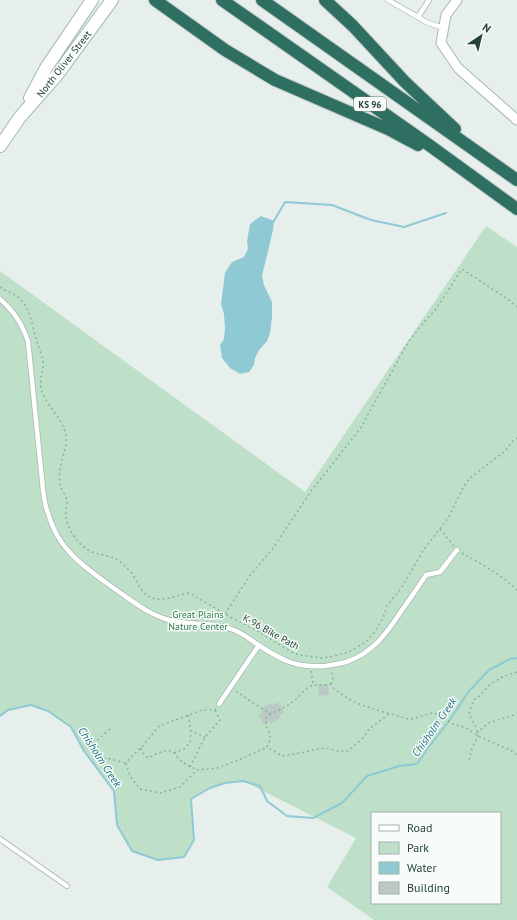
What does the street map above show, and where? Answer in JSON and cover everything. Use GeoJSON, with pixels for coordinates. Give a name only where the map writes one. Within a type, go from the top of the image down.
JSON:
{"type":"FeatureCollection","features":[{"type":"Feature","properties":{"kind":"highway"},"geometry":{"type":"LineString","coordinates":[[155,0],[225,50],[275,80],[388,129],[461,168]]}},
{"type":"Feature","properties":{"kind":"highway","name":"KS 96"},"geometry":{"type":"LineString","coordinates":[[222,0],[517,209]]}},
{"type":"Feature","properties":{"kind":"highway","name":"KS 96"},"geometry":{"type":"LineString","coordinates":[[262,0],[517,180]]}},
{"type":"Feature","properties":{"kind":"highway"},"geometry":{"type":"LineString","coordinates":[[325,0],[353,26],[405,82],[490,161]]}},
{"type":"Feature","properties":{"kind":"main road"},"geometry":{"type":"LineString","coordinates":[[20,117],[46,68],[92,0]]}},
{"type":"Feature","properties":{"kind":"main road","name":"North Oliver Street"},"geometry":{"type":"LineString","coordinates":[[0,146],[20,117],[57,75],[112,0]]}},
{"type":"Feature","properties":{"kind":"street"},"geometry":{"type":"LineString","coordinates":[[457,0],[446,15],[441,43],[458,68],[517,120]]}},
{"type":"Feature","properties":{"kind":"lane"},"geometry":{"type":"LineString","coordinates":[[388,0],[428,23],[444,28]]}},
{"type":"Feature","properties":{"kind":"lane"},"geometry":{"type":"LineString","coordinates":[[418,17],[429,0]]}},
{"type":"Feature","properties":{"kind":"lane"},"geometry":{"type":"LineString","coordinates":[[0,300],[10,308],[17,317],[28,341],[45,504],[52,525],[62,543],[80,564],[142,608],[170,620],[222,626],[234,630],[290,662],[311,667],[345,663],[366,652],[378,643],[388,632],[426,575],[440,572],[456,550]]}},
{"type":"Feature","properties":{"kind":"lane"},"geometry":{"type":"LineString","coordinates":[[219,704],[259,645]]}},
{"type":"Feature","properties":{"kind":"lane"},"geometry":{"type":"LineString","coordinates":[[0,839],[67,886]]}},
{"type":"Feature","properties":{"kind":"path"},"geometry":{"type":"LineString","coordinates":[[225,614],[251,574],[274,547],[312,490],[360,429],[409,341],[436,309],[462,269],[517,307]]}},
{"type":"Feature","properties":{"kind":"path","name":"K-96 Bike Path"},"geometry":{"type":"LineString","coordinates":[[0,287],[18,297],[23,302],[31,321],[43,361],[40,383],[42,391],[45,399],[60,419],[65,431],[66,443],[60,469],[60,483],[67,502],[66,518],[68,525],[79,542],[92,552],[109,556],[121,562],[128,568],[141,589],[148,596],[155,599],[161,599],[187,593],[191,594],[256,630],[285,649],[300,656],[320,658],[349,652],[366,641],[373,634],[383,618],[387,606],[402,587],[424,549],[447,520],[464,486],[470,478],[504,452],[517,438]]}},
{"type":"Feature","properties":{"kind":"path"},"geometry":{"type":"LineString","coordinates":[[440,529],[456,550],[496,573],[517,590]]}},
{"type":"Feature","properties":{"kind":"path"},"geometry":{"type":"LineString","coordinates":[[311,667],[314,686]]}},
{"type":"Feature","properties":{"kind":"path"},"geometry":{"type":"LineString","coordinates":[[469,760],[472,748],[478,736],[470,714],[471,706],[475,699],[481,695],[488,686],[517,672]]}},
{"type":"Feature","properties":{"kind":"path"},"geometry":{"type":"LineString","coordinates":[[141,748],[143,753],[148,758],[168,750],[174,753],[182,762],[197,770],[217,768],[267,747],[270,740],[270,734],[266,726],[266,718],[288,706],[309,687],[326,686],[330,684],[344,697],[389,714],[408,719],[432,713],[438,714],[453,724],[466,728],[478,736],[512,751],[517,755]]}},
{"type":"Feature","properties":{"kind":"path"},"geometry":{"type":"LineString","coordinates":[[230,687],[271,714]]}},
{"type":"Feature","properties":{"kind":"path"},"geometry":{"type":"LineString","coordinates":[[215,710],[219,704]]}},
{"type":"Feature","properties":{"kind":"path"},"geometry":{"type":"LineString","coordinates":[[126,763],[141,748],[159,726],[202,710],[215,710]]}},
{"type":"Feature","properties":{"kind":"path"},"geometry":{"type":"LineString","coordinates":[[190,767],[205,737],[220,720],[215,710]]}},
{"type":"Feature","properties":{"kind":"path"},"geometry":{"type":"LineString","coordinates":[[267,747],[282,756],[305,752],[316,748],[348,751],[363,738],[369,729],[389,714]]}},
{"type":"Feature","properties":{"kind":"path"},"geometry":{"type":"LineString","coordinates":[[477,733],[488,723],[517,714]]}},
{"type":"Feature","properties":{"kind":"path"},"geometry":{"type":"LineString","coordinates":[[174,753],[184,749],[190,743],[191,731],[188,715]]}},
{"type":"Feature","properties":{"kind":"path"},"geometry":{"type":"LineString","coordinates":[[110,729],[93,744],[91,750],[94,755],[103,759],[111,759],[126,763]]}},
{"type":"Feature","properties":{"kind":"path"},"geometry":{"type":"LineString","coordinates":[[191,731],[205,737]]}},
{"type":"Feature","properties":{"kind":"path"},"geometry":{"type":"LineString","coordinates":[[126,763],[130,776],[140,790],[160,793],[180,787],[197,770]]}},
{"type":"Feature","properties":{"kind":"green space","name":"Great Plains Nature Center"},"geometry":{"type":"Polygon","coordinates":[[[486,226],[517,247],[517,920],[374,920],[327,887],[356,838],[243,781],[225,783],[210,788],[191,799],[194,840],[184,857],[158,860],[132,851],[117,825],[114,791],[84,751],[71,727],[48,711],[31,705],[8,710],[0,716],[0,271],[305,492],[486,226]]]}},
{"type":"Feature","properties":{"kind":"water"},"geometry":{"type":"Polygon","coordinates":[[[261,216],[274,221],[262,276],[264,285],[272,302],[270,333],[267,341],[259,350],[255,358],[254,365],[249,372],[240,374],[230,368],[222,358],[220,345],[224,339],[225,328],[224,314],[221,304],[225,273],[232,262],[244,257],[248,249],[247,241],[250,224],[261,216]]]}},
{"type":"Feature","properties":{"kind":"building"},"geometry":{"type":"Polygon","coordinates":[[[328,684],[329,695],[319,696],[318,685],[328,684]]]}},
{"type":"Feature","properties":{"kind":"building"},"geometry":{"type":"Polygon","coordinates":[[[278,702],[284,712],[279,715],[281,718],[271,724],[269,721],[264,725],[258,715],[263,712],[261,709],[271,703],[273,705],[278,702]]]}},
{"type":"Feature","properties":{"kind":"waterway"},"geometry":{"type":"LineString","coordinates":[[274,221],[285,202],[332,205],[371,220],[404,227],[446,213]]}},
{"type":"Feature","properties":{"kind":"waterway","name":"Chisholm Creek"},"geometry":{"type":"LineString","coordinates":[[0,716],[8,710],[31,705],[48,711],[71,727],[84,751],[114,791],[117,825],[132,851],[158,860],[184,857],[194,840],[191,799],[210,788],[225,783],[243,781],[260,786],[267,801],[287,816],[313,818],[342,803],[367,776],[399,766],[417,764],[469,691],[489,670],[510,659],[517,658]]}}]}
